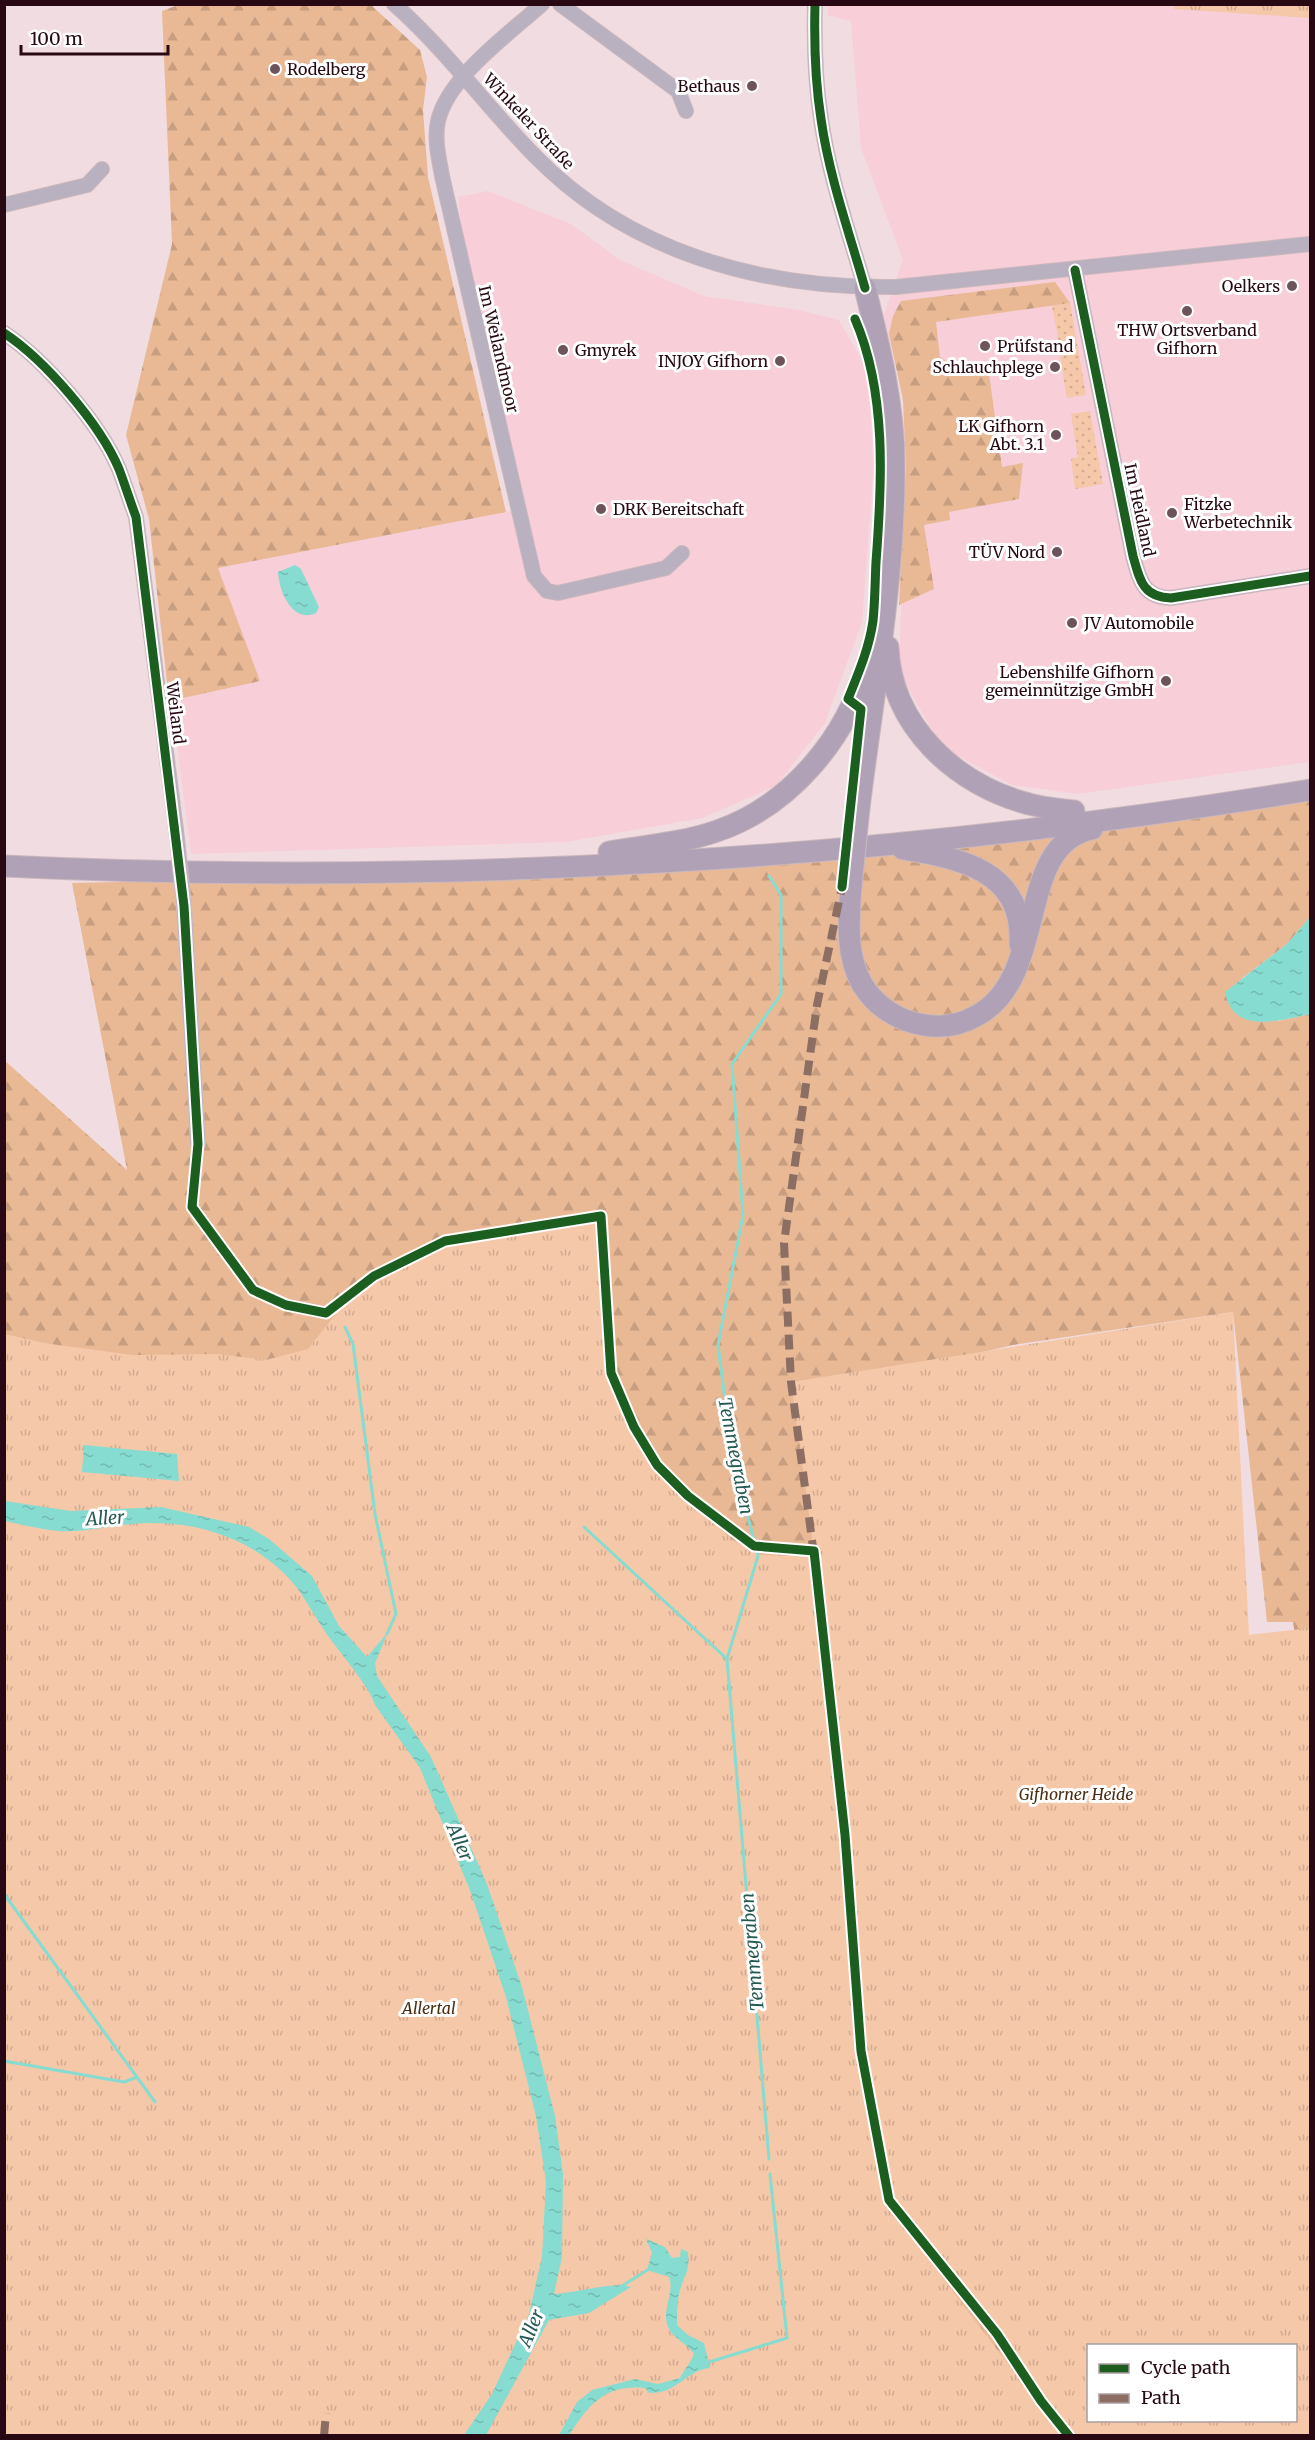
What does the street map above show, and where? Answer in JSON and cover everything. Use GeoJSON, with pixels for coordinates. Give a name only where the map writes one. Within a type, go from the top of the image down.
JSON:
{"type":"FeatureCollection","features":[{"type":"Feature","properties":{"kind":"highway"},"geometry":{"type":"LineString","coordinates":[[865,288],[887,392],[894,461],[885,597],[851,886],[849,931],[854,967],[870,996],[897,1017],[928,1026],[950,1025],[970,1020],[996,1002],[1010,985],[1019,966],[1041,882],[1054,854],[1073,836],[1122,819]]}},
{"type":"Feature","properties":{"kind":"highway"},"geometry":{"type":"LineString","coordinates":[[885,597],[889,669],[896,694],[920,736],[957,770],[995,793],[1030,804],[1074,811]]}},
{"type":"Feature","properties":{"kind":"highway"},"geometry":{"type":"LineString","coordinates":[[608,852],[716,832],[747,818],[799,779],[837,733],[854,703],[885,597]]}},
{"type":"Feature","properties":{"kind":"highway"},"geometry":{"type":"LineString","coordinates":[[4,855],[184,860],[441,858],[731,846],[887,832],[1074,811],[1311,778]]}},
{"type":"Feature","properties":{"kind":"highway"},"geometry":{"type":"LineString","coordinates":[[4,867],[185,872],[442,870],[732,856],[878,845],[1122,819],[1311,790]]}},
{"type":"Feature","properties":{"kind":"highway"},"geometry":{"type":"LineString","coordinates":[[878,845],[962,860],[995,880],[1010,898],[1017,918],[1020,937],[1019,966]]}},
{"type":"Feature","properties":{"kind":"street","name":"Winkeler Straße"},"geometry":{"type":"LineString","coordinates":[[394,4],[465,76],[533,154],[559,178],[608,215],[633,230],[695,258],[740,272],[784,280],[865,288]]}},
{"type":"Feature","properties":{"kind":"street","name":"Im Weilandmoor"},"geometry":{"type":"LineString","coordinates":[[542,4],[465,76],[443,106],[436,133],[437,147],[534,576],[548,591],[558,593],[666,568],[682,553]]}},
{"type":"Feature","properties":{"kind":"street"},"geometry":{"type":"LineString","coordinates":[[560,4],[678,90],[686,111]]}},
{"type":"Feature","properties":{"kind":"street"},"geometry":{"type":"LineString","coordinates":[[814,4],[814,51],[821,119],[830,164],[865,288],[1075,270],[1311,244]]}},
{"type":"Feature","properties":{"kind":"street"},"geometry":{"type":"LineString","coordinates":[[4,205],[87,185],[102,169]]}},
{"type":"Feature","properties":{"kind":"street","name":"Im Heidland"},"geometry":{"type":"LineString","coordinates":[[1075,270],[1133,556],[1143,586],[1156,597],[1171,598],[1311,576]]}},
{"type":"Feature","properties":{"kind":"street","name":"Weiland"},"geometry":{"type":"LineString","coordinates":[[4,333],[26,347],[80,406],[118,467],[136,517],[184,906],[198,1144]]}},
{"type":"Feature","properties":{"kind":"shaded area"},"geometry":{"type":"Polygon","coordinates":[[[828,5],[1310,5],[1310,762],[1077,794],[1012,785],[941,747],[899,671],[906,467],[903,400],[884,314],[903,260],[861,148],[851,21],[828,15],[828,5]]]}},
{"type":"Feature","properties":{"kind":"shaded area"},"geometry":{"type":"Polygon","coordinates":[[[488,191],[571,224],[620,260],[704,296],[799,310],[839,320],[867,369],[874,464],[862,622],[825,723],[776,786],[702,818],[566,842],[191,854],[156,580],[526,508],[461,226],[458,197],[488,191]]]}},
{"type":"Feature","properties":{"kind":"green space"},"geometry":{"type":"Polygon","coordinates":[[[181,4],[371,5],[420,50],[427,77],[423,110],[428,177],[506,512],[218,568],[260,681],[169,701],[149,519],[126,435],[172,244],[162,11],[181,4]]]}},
{"type":"Feature","properties":{"kind":"green space"},"geometry":{"type":"Polygon","coordinates":[[[1175,4],[1310,5],[1310,18],[1174,9],[1175,4]]]}},
{"type":"Feature","properties":{"kind":"green space"},"geometry":{"type":"Polygon","coordinates":[[[1055,282],[1070,303],[936,322],[940,357],[968,374],[989,374],[1002,467],[1023,463],[1019,499],[949,512],[950,520],[924,525],[934,589],[899,605],[906,467],[903,400],[889,334],[893,316],[901,301],[1055,282]]]}},
{"type":"Feature","properties":{"kind":"green space"},"geometry":{"type":"Polygon","coordinates":[[[1070,303],[1086,395],[1067,398],[1060,357],[1066,355],[1064,342],[1059,343],[1052,306],[1070,303]]]}},
{"type":"Feature","properties":{"kind":"green space"},"geometry":{"type":"Polygon","coordinates":[[[1090,411],[1103,484],[1075,489],[1071,459],[1078,457],[1071,414],[1090,411]]]}},
{"type":"Feature","properties":{"kind":"green space"},"geometry":{"type":"Polygon","coordinates":[[[1310,793],[1310,917],[1287,944],[1241,979],[1278,1021],[1310,1014],[1310,1778],[1302,1681],[1293,1622],[1267,1622],[1233,1312],[1013,1345],[824,1389],[1087,2344],[1087,2422],[1104,2422],[1205,2435],[791,2435],[331,1375],[5,1355],[4,1060],[127,1170],[72,883],[669,871],[1310,793]]]}},
{"type":"Feature","properties":{"kind":"green space","name":"Allertal"},"geometry":{"type":"Polygon","coordinates":[[[596,1221],[607,1374],[631,1431],[657,1475],[734,1541],[760,1555],[808,1556],[850,1909],[845,1835],[814,1551],[791,1382],[1233,1312],[1249,1635],[1310,1628],[1310,2435],[1069,2435],[1041,2401],[997,2334],[889,2200],[861,2051],[852,1935],[854,2042],[885,2202],[1062,2435],[5,2436],[5,1334],[44,1343],[133,1355],[217,1354],[266,1360],[308,1349],[343,1305],[388,1272],[443,1247],[596,1221]]]}},
{"type":"Feature","properties":{"kind":"water"},"geometry":{"type":"Polygon","coordinates":[[[295,565],[301,569],[319,607],[316,613],[300,614],[284,597],[278,572],[295,565]]]}},
{"type":"Feature","properties":{"kind":"water"},"geometry":{"type":"Polygon","coordinates":[[[1310,917],[1310,1014],[1260,1022],[1238,1015],[1230,1006],[1225,992],[1287,944],[1310,917]]]}},
{"type":"Feature","properties":{"kind":"water"},"geometry":{"type":"Polygon","coordinates":[[[84,1445],[177,1454],[179,1481],[82,1472],[84,1445]]]}},
{"type":"Feature","properties":{"kind":"water","name":"Aller"},"geometry":{"type":"Polygon","coordinates":[[[5,1501],[71,1511],[161,1507],[249,1527],[269,1539],[312,1576],[339,1626],[367,1657],[388,1632],[375,1663],[377,1676],[431,1757],[487,1884],[522,1987],[555,2116],[563,2174],[562,2257],[554,2294],[615,2285],[631,2287],[589,2313],[549,2320],[486,2435],[464,2435],[492,2394],[529,2314],[542,2257],[546,2182],[536,2116],[506,1997],[471,1893],[420,1768],[300,1592],[286,1575],[252,1549],[213,1532],[170,1524],[138,1523],[69,1531],[31,1527],[5,1521],[5,1501]]]}},
{"type":"Feature","properties":{"kind":"water"},"geometry":{"type":"Polygon","coordinates":[[[646,2239],[665,2247],[672,2258],[680,2257],[681,2249],[688,2252],[688,2268],[678,2299],[677,2325],[688,2335],[704,2343],[710,2368],[694,2373],[675,2386],[659,2392],[649,2393],[645,2388],[631,2388],[608,2393],[591,2406],[569,2435],[559,2435],[577,2402],[592,2390],[635,2379],[658,2384],[680,2378],[693,2357],[691,2350],[668,2327],[666,2314],[670,2289],[669,2277],[647,2270],[652,2253],[646,2239]]]}},
{"type":"Feature","properties":{"kind":"waterway","name":"Temmegraben"},"geometry":{"type":"LineString","coordinates":[[769,876],[781,895],[781,994],[732,1064],[743,1215],[718,1345],[732,1455],[758,1556],[727,1659],[769,2159]]}},
{"type":"Feature","properties":{"kind":"waterway"},"geometry":{"type":"LineString","coordinates":[[345,1327],[353,1344],[375,1514],[396,1614],[387,1634]]}},
{"type":"Feature","properties":{"kind":"waterway"},"geometry":{"type":"LineString","coordinates":[[584,1527],[727,1659]]}},
{"type":"Feature","properties":{"kind":"waterway"},"geometry":{"type":"LineString","coordinates":[[4,1894],[155,2102]]}},
{"type":"Feature","properties":{"kind":"waterway"},"geometry":{"type":"LineString","coordinates":[[4,2061],[124,2082],[137,2077]]}},
{"type":"Feature","properties":{"kind":"waterway","name":"Temmegraben"},"geometry":{"type":"LineString","coordinates":[[706,2363],[787,2338],[770,2174]]}},
{"type":"Feature","properties":{"kind":"waterway"},"geometry":{"type":"LineString","coordinates":[[622,2286],[649,2269]]}},
{"type":"Feature","properties":{"kind":"marked path"},"geometry":{"type":"LineString","coordinates":[[814,1555],[791,1382],[784,1243],[817,1005],[842,887]]}},
{"type":"Feature","properties":{"kind":"marked path"},"geometry":{"type":"LineString","coordinates":[[324,2436],[326,2413]]}},
{"type":"Feature","properties":{"kind":"cycle path"},"geometry":{"type":"LineString","coordinates":[[815,4],[816,76],[825,140],[840,204],[865,288]]}},
{"type":"Feature","properties":{"kind":"cycle path"},"geometry":{"type":"LineString","coordinates":[[1075,270],[1133,556],[1144,586],[1154,595],[1171,598],[1310,576]]}},
{"type":"Feature","properties":{"kind":"cycle path"},"geometry":{"type":"LineString","coordinates":[[842,887],[861,709],[848,699],[866,651],[873,621],[880,501],[880,439],[873,377],[855,319]]}},
{"type":"Feature","properties":{"kind":"cycle path"},"geometry":{"type":"LineString","coordinates":[[4,333],[37,359],[85,413],[119,469],[136,517],[184,906],[198,1144],[192,1207],[253,1290],[286,1305],[326,1313],[374,1276],[445,1241],[601,1216],[611,1373],[634,1427],[657,1465],[688,1496],[754,1546],[814,1551],[845,1835],[861,2051],[889,2200],[997,2334],[1041,2401],[1069,2436]]}},
{"type":"Feature","properties":{"kind":"place","name":"Rodelberg"},"geometry":{"type":"Point","coordinates":[275,69]}},
{"type":"Feature","properties":{"kind":"place","name":"Bethaus"},"geometry":{"type":"Point","coordinates":[752,86]}},
{"type":"Feature","properties":{"kind":"place","name":"Oelkers"},"geometry":{"type":"Point","coordinates":[1292,286]}},
{"type":"Feature","properties":{"kind":"place","name":"THW Ortsverband Gifhorn"},"geometry":{"type":"Point","coordinates":[1187,311]}},
{"type":"Feature","properties":{"kind":"place","name":"Prüfstand"},"geometry":{"type":"Point","coordinates":[985,346]}},
{"type":"Feature","properties":{"kind":"place","name":"Gmyrek"},"geometry":{"type":"Point","coordinates":[563,350]}},
{"type":"Feature","properties":{"kind":"place","name":"INJOY Gifhorn"},"geometry":{"type":"Point","coordinates":[780,361]}},
{"type":"Feature","properties":{"kind":"place","name":"Schlauchplege"},"geometry":{"type":"Point","coordinates":[1055,367]}},
{"type":"Feature","properties":{"kind":"place","name":"LK Gifhorn Abt. 3.1"},"geometry":{"type":"Point","coordinates":[1056,435]}},
{"type":"Feature","properties":{"kind":"place","name":"DRK Bereitschaft"},"geometry":{"type":"Point","coordinates":[601,509]}},
{"type":"Feature","properties":{"kind":"place","name":"Fitzke Werbetechnik"},"geometry":{"type":"Point","coordinates":[1172,513]}},
{"type":"Feature","properties":{"kind":"place","name":"TÜV Nord"},"geometry":{"type":"Point","coordinates":[1057,552]}},
{"type":"Feature","properties":{"kind":"place","name":"JV Automobile"},"geometry":{"type":"Point","coordinates":[1072,623]}},
{"type":"Feature","properties":{"kind":"place","name":"Lebenshilfe Gifhorn gemeinnützige GmbH"},"geometry":{"type":"Point","coordinates":[1166,681]}},
{"type":"Feature","properties":{"kind":"park label","name":"Gifhorner Heide"},"geometry":{"type":"Point","coordinates":[1076,1794]}}]}
